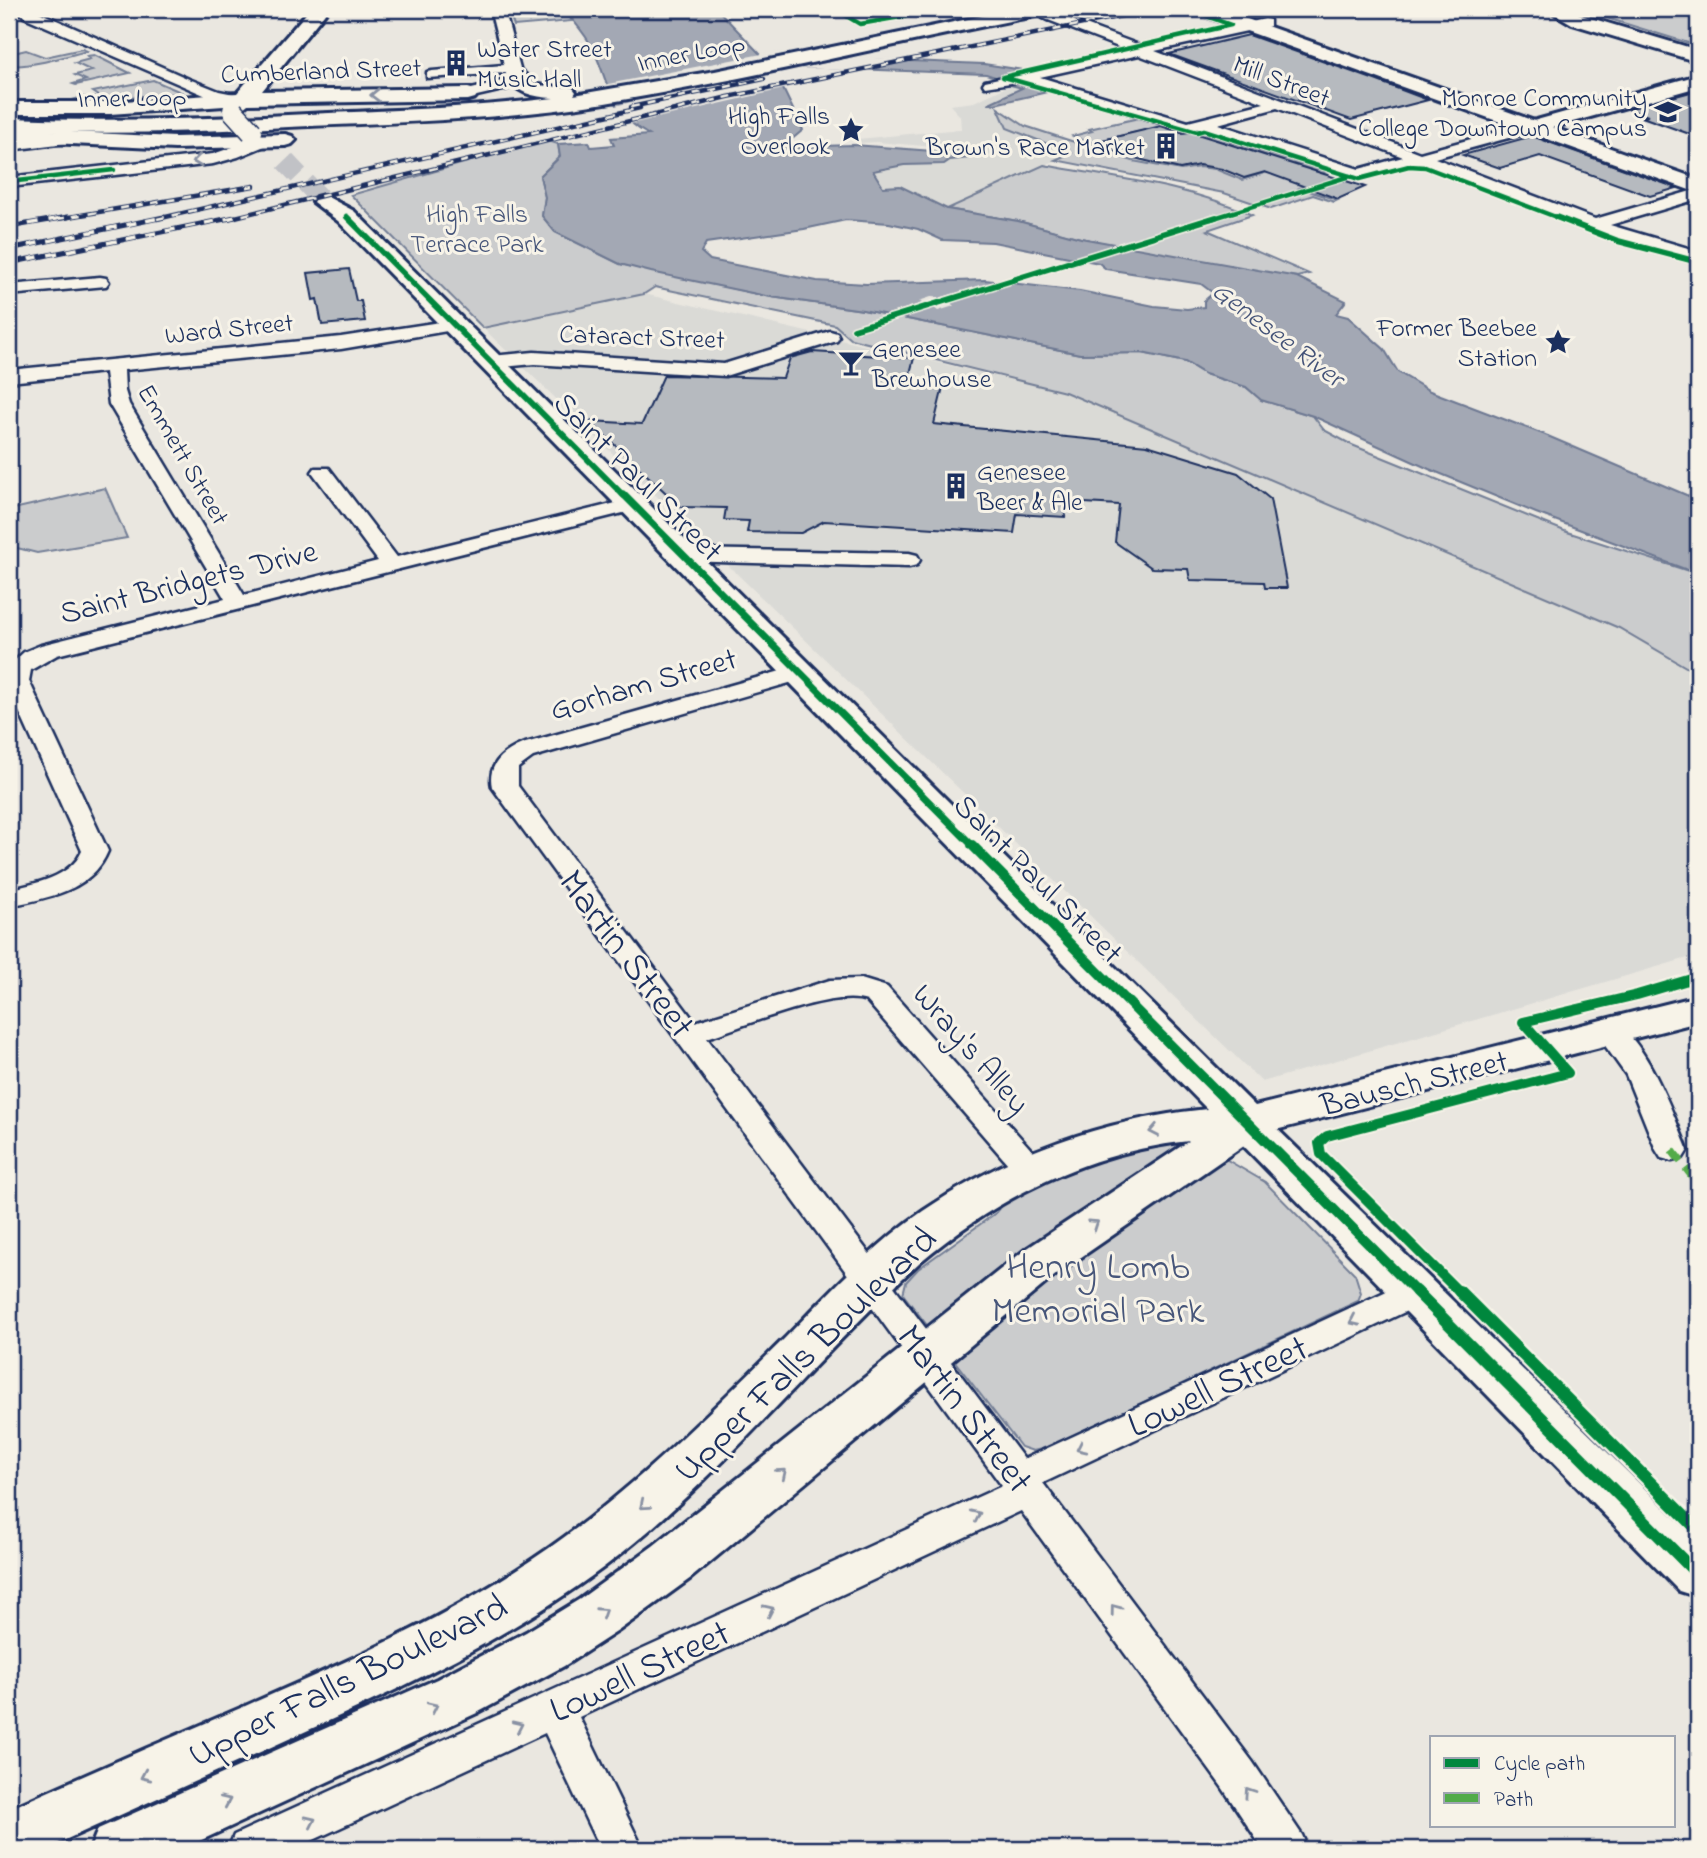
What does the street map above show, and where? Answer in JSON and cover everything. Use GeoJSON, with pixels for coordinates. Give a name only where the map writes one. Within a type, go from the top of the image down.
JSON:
{"type":"FeatureCollection","features":[{"type":"Feature","properties":{"kind":"main road"},"geometry":{"type":"LineString","coordinates":[[236,105],[254,88],[319,9]]}},
{"type":"Feature","properties":{"kind":"main road"},"geometry":{"type":"LineString","coordinates":[[794,54],[875,30],[977,9]]}},
{"type":"Feature","properties":{"kind":"main road","name":"Inner Loop"},"geometry":{"type":"LineString","coordinates":[[9,118],[121,121],[253,117],[495,104],[605,95],[913,27],[1014,9]]}},
{"type":"Feature","properties":{"kind":"main road","name":"Inner Loop"},"geometry":{"type":"LineString","coordinates":[[9,124],[120,127],[260,123],[474,111],[701,80],[816,55],[1046,12],[1083,9]]}},
{"type":"Feature","properties":{"kind":"main road"},"geometry":{"type":"LineString","coordinates":[[1202,9],[1258,25],[1541,124],[1698,175]]}},
{"type":"Feature","properties":{"kind":"main road"},"geometry":{"type":"LineString","coordinates":[[1224,9],[1258,25]]}},
{"type":"Feature","properties":{"kind":"main road"},"geometry":{"type":"LineString","coordinates":[[1556,9],[1578,19],[1698,56]]}},
{"type":"Feature","properties":{"kind":"main road"},"geometry":{"type":"LineString","coordinates":[[513,72],[522,85],[528,88],[605,95]]}},
{"type":"Feature","properties":{"kind":"main road"},"geometry":{"type":"LineString","coordinates":[[1541,124],[1698,81]]}},
{"type":"Feature","properties":{"kind":"main road","name":"Cumberland Street"},"geometry":{"type":"LineString","coordinates":[[9,108],[236,105],[571,92]]}},
{"type":"Feature","properties":{"kind":"main road"},"geometry":{"type":"LineString","coordinates":[[9,135],[137,142],[277,144],[461,122],[605,95]]}},
{"type":"Feature","properties":{"kind":"main road"},"geometry":{"type":"LineString","coordinates":[[236,105],[261,111],[277,144]]}},
{"type":"Feature","properties":{"kind":"main road"},"geometry":{"type":"LineString","coordinates":[[236,105],[277,144]]}},
{"type":"Feature","properties":{"kind":"main road"},"geometry":{"type":"LineString","coordinates":[[1541,124],[1698,186]]}},
{"type":"Feature","properties":{"kind":"main road","name":"Saint Paul Street"},"geometry":{"type":"LineString","coordinates":[[336,206],[1698,1575]]}},
{"type":"Feature","properties":{"kind":"main road","name":"Bausch Street"},"geometry":{"type":"LineString","coordinates":[[1246,1123],[1681,1015]]}},
{"type":"Feature","properties":{"kind":"main road","name":"Upper Falls Boulevard"},"geometry":{"type":"LineString","coordinates":[[9,1836],[382,1671],[473,1624],[537,1585],[604,1537],[678,1475],[872,1281],[939,1223],[979,1197],[1081,1151],[1134,1135],[1178,1127],[1246,1123]]}},
{"type":"Feature","properties":{"kind":"main road","name":"Upper Falls Boulevard"},"geometry":{"type":"LineString","coordinates":[[119,1849],[426,1711],[545,1649],[599,1615],[673,1562],[925,1354],[1073,1237],[1246,1123]]}},
{"type":"Feature","properties":{"kind":"street"},"geometry":{"type":"LineString","coordinates":[[25,9],[26,12],[236,105]]}},
{"type":"Feature","properties":{"kind":"street"},"geometry":{"type":"LineString","coordinates":[[468,94],[510,82],[513,72],[497,9]]}},
{"type":"Feature","properties":{"kind":"street"},"geometry":{"type":"LineString","coordinates":[[848,9],[862,18]]}},
{"type":"Feature","properties":{"kind":"street","name":"Mill Street"},"geometry":{"type":"LineString","coordinates":[[1046,12],[1594,225],[1633,239],[1698,256]]}},
{"type":"Feature","properties":{"kind":"street"},"geometry":{"type":"LineString","coordinates":[[997,82],[1258,25]]}},
{"type":"Feature","properties":{"kind":"street","name":"Cumberland Street"},"geometry":{"type":"LineString","coordinates":[[432,75],[513,72]]}},
{"type":"Feature","properties":{"kind":"street"},"geometry":{"type":"LineString","coordinates":[[1031,74],[1057,87],[1358,174],[1541,124]]}},
{"type":"Feature","properties":{"kind":"street"},"geometry":{"type":"LineString","coordinates":[[1194,125],[1277,104]]}},
{"type":"Feature","properties":{"kind":"street"},"geometry":{"type":"LineString","coordinates":[[9,145],[70,139]]}},
{"type":"Feature","properties":{"kind":"street"},"geometry":{"type":"LineString","coordinates":[[114,170],[147,161],[160,153],[157,146],[137,142]]}},
{"type":"Feature","properties":{"kind":"street"},"geometry":{"type":"LineString","coordinates":[[9,182],[212,159],[277,144]]}},
{"type":"Feature","properties":{"kind":"street"},"geometry":{"type":"LineString","coordinates":[[1594,225],[1698,194]]}},
{"type":"Feature","properties":{"kind":"street"},"geometry":{"type":"LineString","coordinates":[[9,290],[100,282]]}},
{"type":"Feature","properties":{"kind":"street","name":"Ward Street"},"geometry":{"type":"LineString","coordinates":[[9,376],[360,341],[453,325]]}},
{"type":"Feature","properties":{"kind":"street","name":"Cataract Street"},"geometry":{"type":"LineString","coordinates":[[491,362],[534,358],[725,370],[830,337]]}},
{"type":"Feature","properties":{"kind":"street","name":"Emmett Street"},"geometry":{"type":"LineString","coordinates":[[114,366],[115,391],[119,404],[238,603]]}},
{"type":"Feature","properties":{"kind":"street"},"geometry":{"type":"LineString","coordinates":[[322,472],[392,565]]}},
{"type":"Feature","properties":{"kind":"street","name":"Saint Bridgets Drive"},"geometry":{"type":"LineString","coordinates":[[9,898],[72,877],[89,865],[95,851],[17,681],[19,670],[30,658],[49,650],[632,505]]}},
{"type":"Feature","properties":{"kind":"street"},"geometry":{"type":"LineString","coordinates":[[685,556],[909,560]]}},
{"type":"Feature","properties":{"kind":"street","name":"Gorham Street"},"geometry":{"type":"LineString","coordinates":[[506,764],[531,749],[802,673]]}},
{"type":"Feature","properties":{"kind":"street","name":"Martin Street"},"geometry":{"type":"LineString","coordinates":[[506,764],[502,779],[505,788],[1237,1774],[1287,1849]]}},
{"type":"Feature","properties":{"kind":"street","name":"Wray's Alley"},"geometry":{"type":"LineString","coordinates":[[688,1034],[830,989],[861,988],[877,994],[1032,1171]]}},
{"type":"Feature","properties":{"kind":"street"},"geometry":{"type":"LineString","coordinates":[[1611,1033],[1640,1073],[1672,1150]]}},
{"type":"Feature","properties":{"kind":"street","name":"Lowell Street"},"geometry":{"type":"LineString","coordinates":[[249,1849],[554,1709],[1416,1292]]}},
{"type":"Feature","properties":{"kind":"street"},"geometry":{"type":"LineString","coordinates":[[554,1709],[622,1849]]}},
{"type":"Feature","properties":{"kind":"shaded area"},"geometry":{"type":"Polygon","coordinates":[[[1011,85],[1023,88],[991,104],[995,104],[1007,128],[1071,153],[947,209],[900,186],[883,187],[872,171],[904,165],[944,164],[950,160],[969,157],[958,149],[860,143],[858,139],[961,129],[960,116],[950,105],[974,102],[1011,85]]]}},
{"type":"Feature","properties":{"kind":"shaded area"},"geometry":{"type":"Polygon","coordinates":[[[644,294],[1064,392],[1619,628],[1698,674],[1698,955],[1262,1082],[483,328],[644,294]]]}},
{"type":"Feature","properties":{"kind":"green space"},"geometry":{"type":"Polygon","coordinates":[[[1580,9],[1698,9],[1698,46],[1584,11],[1580,9]]]}},
{"type":"Feature","properties":{"kind":"green space"},"geometry":{"type":"Polygon","coordinates":[[[566,12],[572,21],[514,26],[510,15],[566,12]]]}},
{"type":"Feature","properties":{"kind":"green space"},"geometry":{"type":"Polygon","coordinates":[[[82,49],[87,51],[35,64],[9,64],[9,51],[14,53],[26,50],[45,57],[82,49]]]}},
{"type":"Feature","properties":{"kind":"green space"},"geometry":{"type":"Polygon","coordinates":[[[94,55],[130,73],[73,84],[86,80],[75,75],[92,71],[75,63],[90,59],[87,56],[94,55]]]}},
{"type":"Feature","properties":{"kind":"green space"},"geometry":{"type":"Polygon","coordinates":[[[153,80],[183,93],[65,102],[83,97],[102,98],[93,92],[153,80]]]}},
{"type":"Feature","properties":{"kind":"green space"},"geometry":{"type":"Polygon","coordinates":[[[998,108],[1025,126],[1133,161],[1181,170],[1199,167],[1215,169],[1242,180],[1294,164],[1328,175],[1299,188],[1338,200],[1334,202],[1313,195],[1271,209],[1224,193],[1055,160],[1071,153],[1007,128],[998,108]]]}},
{"type":"Feature","properties":{"kind":"green space"},"geometry":{"type":"Polygon","coordinates":[[[1139,118],[1168,125],[1089,143],[1073,136],[1092,131],[1089,129],[1139,118]]]}},
{"type":"Feature","properties":{"kind":"green space","name":"High Falls Terrace Park"},"geometry":{"type":"Polygon","coordinates":[[[545,140],[558,144],[560,156],[540,176],[545,197],[542,216],[555,232],[620,264],[771,297],[863,310],[1080,354],[1142,353],[1185,362],[1205,374],[1246,387],[1262,400],[1313,416],[1324,430],[1352,445],[1567,532],[1698,574],[1698,674],[1619,628],[1065,392],[851,339],[835,325],[655,287],[644,294],[483,328],[351,195],[545,140]]]}},
{"type":"Feature","properties":{"kind":"green space"},"geometry":{"type":"Polygon","coordinates":[[[1044,165],[1176,189],[1228,205],[1252,215],[1207,230],[1309,274],[1297,277],[1251,271],[1080,238],[1018,221],[947,209],[1044,165]]]}},
{"type":"Feature","properties":{"kind":"green space"},"geometry":{"type":"Polygon","coordinates":[[[105,488],[127,538],[37,553],[9,546],[9,510],[105,488]]]}},
{"type":"Feature","properties":{"kind":"green space","name":"Henry Lomb Memorial Park"},"geometry":{"type":"Polygon","coordinates":[[[1186,1136],[1265,1182],[1355,1274],[1361,1293],[1358,1301],[1046,1448],[1033,1451],[1021,1447],[903,1294],[906,1282],[918,1269],[997,1212],[1012,1194],[1056,1170],[1186,1136]]]}},
{"type":"Feature","properties":{"kind":"water","name":"Genesee River"},"geometry":{"type":"Polygon","coordinates":[[[564,9],[717,9],[761,55],[984,64],[1023,70],[1054,82],[1047,92],[995,104],[989,103],[1022,88],[986,74],[772,66],[803,130],[785,145],[787,147],[854,145],[946,152],[963,150],[970,158],[950,160],[944,164],[904,165],[873,171],[883,187],[900,186],[947,209],[1018,221],[1081,238],[1297,277],[1346,301],[1336,314],[1348,317],[1384,349],[1398,372],[1430,391],[1543,434],[1698,500],[1698,574],[1536,513],[1429,469],[1313,416],[1261,400],[1246,387],[1205,374],[1185,362],[1142,353],[1080,354],[863,310],[771,297],[620,264],[555,232],[542,216],[545,197],[540,176],[560,157],[558,144],[589,142],[591,147],[614,145],[611,138],[649,135],[635,126],[617,108],[590,43],[564,9]],[[846,220],[706,243],[701,252],[710,260],[817,281],[866,284],[985,280],[1080,291],[1154,306],[1187,309],[1204,307],[1204,301],[1213,293],[1201,284],[1106,269],[1099,263],[993,242],[942,240],[918,229],[889,223],[846,220]]]}},
{"type":"Feature","properties":{"kind":"water"},"geometry":{"type":"Polygon","coordinates":[[[1203,131],[1225,138],[1224,140],[1327,171],[1322,173],[1194,133],[1203,131]]]}},
{"type":"Feature","properties":{"kind":"pier"},"geometry":{"type":"Polygon","coordinates":[[[772,52],[847,57],[779,69],[788,88],[626,125],[611,107],[639,100],[610,105],[603,85],[772,52]]]}},
{"type":"Feature","properties":{"kind":"pier"},"geometry":{"type":"Polygon","coordinates":[[[854,57],[913,60],[866,71],[802,68],[854,57]]]}},
{"type":"Feature","properties":{"kind":"pier"},"geometry":{"type":"Polygon","coordinates":[[[1121,242],[1144,247],[1133,247],[1081,263],[1064,260],[1121,242]]]}},
{"type":"Feature","properties":{"kind":"pier"},"geometry":{"type":"Polygon","coordinates":[[[1002,279],[1021,281],[951,303],[954,306],[938,311],[934,308],[894,321],[878,317],[922,303],[919,301],[934,296],[939,298],[1002,279]]]}},
{"type":"Feature","properties":{"kind":"building"},"geometry":{"type":"Polygon","coordinates":[[[1249,35],[1428,100],[1351,120],[1169,54],[1249,35]]]}},
{"type":"Feature","properties":{"kind":"building","name":"Monroe Community College Downtown Campus"},"geometry":{"type":"Polygon","coordinates":[[[1698,90],[1698,137],[1642,117],[1648,116],[1628,109],[1698,90]]]}},
{"type":"Feature","properties":{"kind":"building"},"geometry":{"type":"Polygon","coordinates":[[[1161,126],[1182,133],[1191,132],[1365,187],[1338,199],[1265,172],[1244,178],[1222,169],[1199,165],[1180,169],[1130,157],[1090,143],[1161,126]]]}},
{"type":"Feature","properties":{"kind":"building"},"geometry":{"type":"Polygon","coordinates":[[[1532,136],[1677,188],[1650,196],[1540,156],[1500,168],[1463,155],[1532,136]]]}},
{"type":"Feature","properties":{"kind":"building"},"geometry":{"type":"Polygon","coordinates":[[[349,269],[356,301],[361,301],[365,321],[322,325],[317,299],[313,300],[308,273],[349,269]]]}},
{"type":"Feature","properties":{"kind":"building","name":"Genesee Beer & Ale"},"geometry":{"type":"Polygon","coordinates":[[[812,352],[914,358],[907,385],[943,387],[934,424],[1147,445],[1238,473],[1270,499],[1287,588],[1265,588],[1264,582],[1190,580],[1188,569],[1152,568],[1115,542],[1119,505],[1067,502],[1065,517],[1017,514],[1014,533],[824,521],[801,533],[747,532],[749,521],[724,520],[726,508],[681,507],[589,421],[642,424],[664,375],[783,378],[790,358],[812,352]]]}},
{"type":"Feature","properties":{"kind":"tunnel"},"geometry":{"type":"LineString","coordinates":[[285,161],[324,202]]}},
{"type":"Feature","properties":{"kind":"railway"},"geometry":{"type":"LineString","coordinates":[[227,219],[728,97],[1156,9]]}},
{"type":"Feature","properties":{"kind":"railway"},"geometry":{"type":"LineString","coordinates":[[631,107],[764,79]]}},
{"type":"Feature","properties":{"kind":"railway"},"geometry":{"type":"LineString","coordinates":[[157,219],[640,108]]}},
{"type":"Feature","properties":{"kind":"railway"},"geometry":{"type":"LineString","coordinates":[[57,219],[254,186]]}},
{"type":"Feature","properties":{"kind":"railway"},"geometry":{"type":"LineString","coordinates":[[9,227],[68,217]]}},
{"type":"Feature","properties":{"kind":"railway"},"geometry":{"type":"LineString","coordinates":[[9,249],[164,217]]}},
{"type":"Feature","properties":{"kind":"railway"},"geometry":{"type":"LineString","coordinates":[[9,263],[235,217]]}},
{"type":"Feature","properties":{"kind":"marked path"},"geometry":{"type":"LineString","coordinates":[[1672,1150],[1698,1184]]}},
{"type":"Feature","properties":{"kind":"cycle path"},"geometry":{"type":"LineString","coordinates":[[835,9],[860,24],[947,9]]}},
{"type":"Feature","properties":{"kind":"cycle path"},"geometry":{"type":"LineString","coordinates":[[1187,9],[1231,25],[1003,77],[1197,132],[1204,130],[1359,179],[1409,166],[1425,167],[1618,241],[1698,262]]}},
{"type":"Feature","properties":{"kind":"cycle path"},"geometry":{"type":"LineString","coordinates":[[9,182],[114,170]]}},
{"type":"Feature","properties":{"kind":"cycle path"},"geometry":{"type":"LineString","coordinates":[[854,329],[1350,176]]}},
{"type":"Feature","properties":{"kind":"cycle path"},"geometry":{"type":"LineString","coordinates":[[346,216],[1698,1575]]}},
{"type":"Feature","properties":{"kind":"cycle path"},"geometry":{"type":"LineString","coordinates":[[1698,977],[1637,995],[1523,1022],[1568,1073],[1327,1136],[1319,1143],[1321,1154],[1698,1530]]}},
{"type":"Feature","properties":{"kind":"place","name":"Water Street Music Hall"},"geometry":{"type":"Point","coordinates":[456,63]}},
{"type":"Feature","properties":{"kind":"place","name":"Monroe Community College Downtown Campus"},"geometry":{"type":"Point","coordinates":[1668,112]}},
{"type":"Feature","properties":{"kind":"place","name":"High Falls Overlook"},"geometry":{"type":"Point","coordinates":[851,130]}},
{"type":"Feature","properties":{"kind":"place","name":"Brown's Race Market"},"geometry":{"type":"Point","coordinates":[1166,146]}},
{"type":"Feature","properties":{"kind":"place","name":"Former Beebee Station"},"geometry":{"type":"Point","coordinates":[1558,342]}},
{"type":"Feature","properties":{"kind":"place","name":"Genesee Brewhouse"},"geometry":{"type":"Point","coordinates":[851,363]}},
{"type":"Feature","properties":{"kind":"place","name":"Genesee Beer & Ale"},"geometry":{"type":"Point","coordinates":[956,486]}}]}
